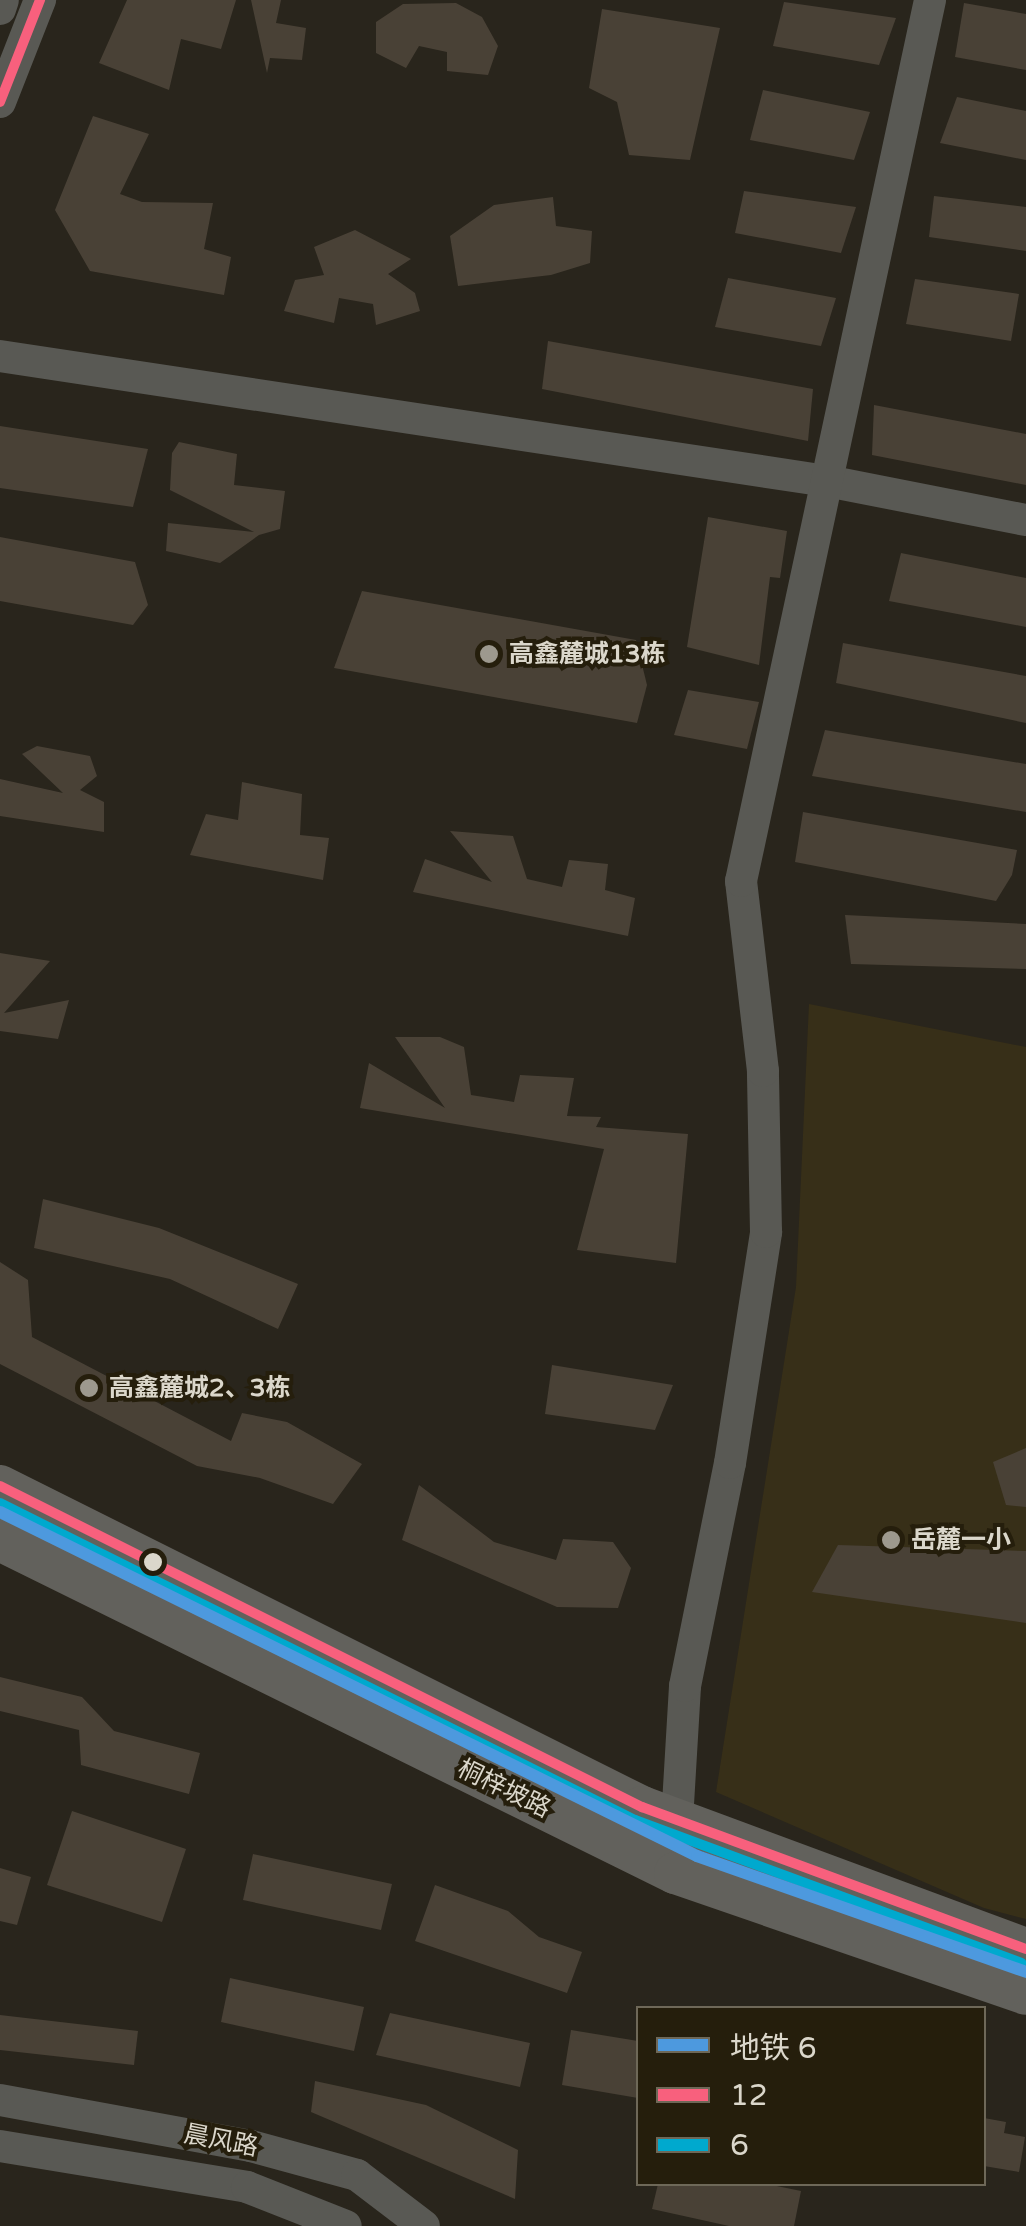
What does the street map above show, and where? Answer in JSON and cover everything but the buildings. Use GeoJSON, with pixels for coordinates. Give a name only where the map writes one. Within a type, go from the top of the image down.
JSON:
{"type":"FeatureCollection","features":[{"type":"Feature","properties":{"kind":"main road","name":"桐梓坡路"},"geometry":{"type":"LineString","coordinates":[[0,1486],[677,1821],[1026,1949]]}},
{"type":"Feature","properties":{"kind":"main road","name":"桐梓坡路"},"geometry":{"type":"LineString","coordinates":[[0,1540],[675,1873],[1026,1994]]}},
{"type":"Feature","properties":{"kind":"street"},"geometry":{"type":"LineString","coordinates":[[0,9],[4,0]]}},
{"type":"Feature","properties":{"kind":"street"},"geometry":{"type":"LineString","coordinates":[[0,102],[40,0]]}},
{"type":"Feature","properties":{"kind":"street"},"geometry":{"type":"LineString","coordinates":[[677,1821],[685,1686],[730,1463],[766,1232],[763,1071],[742,881],[930,0]]}},
{"type":"Feature","properties":{"kind":"street"},"geometry":{"type":"LineString","coordinates":[[0,356],[827,481],[1026,520]]}},
{"type":"Feature","properties":{"kind":"street","name":"晨风路"},"geometry":{"type":"LineString","coordinates":[[0,2100],[251,2146],[357,2174],[424,2226]]}},
{"type":"Feature","properties":{"kind":"street","name":"晨风路"},"geometry":{"type":"LineString","coordinates":[[0,2146],[247,2187],[346,2226]]}},
{"type":"Feature","properties":{"kind":"shaded area","name":"岳麓一小"},"geometry":{"type":"Polygon","coordinates":[[[809,1004],[1026,1047],[1026,1919],[984,1908],[716,1792],[796,1287],[809,1004]]]}},
{"type":"Feature","properties":{"kind":"metro line","name":"6"},"geometry":{"type":"LineString","coordinates":[[0,1512],[697,1856],[1026,1972]]}},
{"type":"Feature","properties":{"kind":"transit line","name":"12"},"geometry":{"type":"LineString","coordinates":[[0,102],[40,0]]}},
{"type":"Feature","properties":{"kind":"transit line","name":"12"},"geometry":{"type":"LineString","coordinates":[[0,1486],[642,1807],[1026,1949]]}},
{"type":"Feature","properties":{"kind":"transit line","name":"6"},"geometry":{"type":"LineString","coordinates":[[0,1503],[635,1820],[1021,1963]]}},
{"type":"Feature","properties":{"kind":"place","name":"高鑫麓城13栋"},"geometry":{"type":"Point","coordinates":[489,654]}},
{"type":"Feature","properties":{"kind":"place","name":"高鑫麓城2、3栋"},"geometry":{"type":"Point","coordinates":[89,1388]}},
{"type":"Feature","properties":{"kind":"place","name":"岳麓一小"},"geometry":{"type":"Point","coordinates":[891,1540]}}]}
